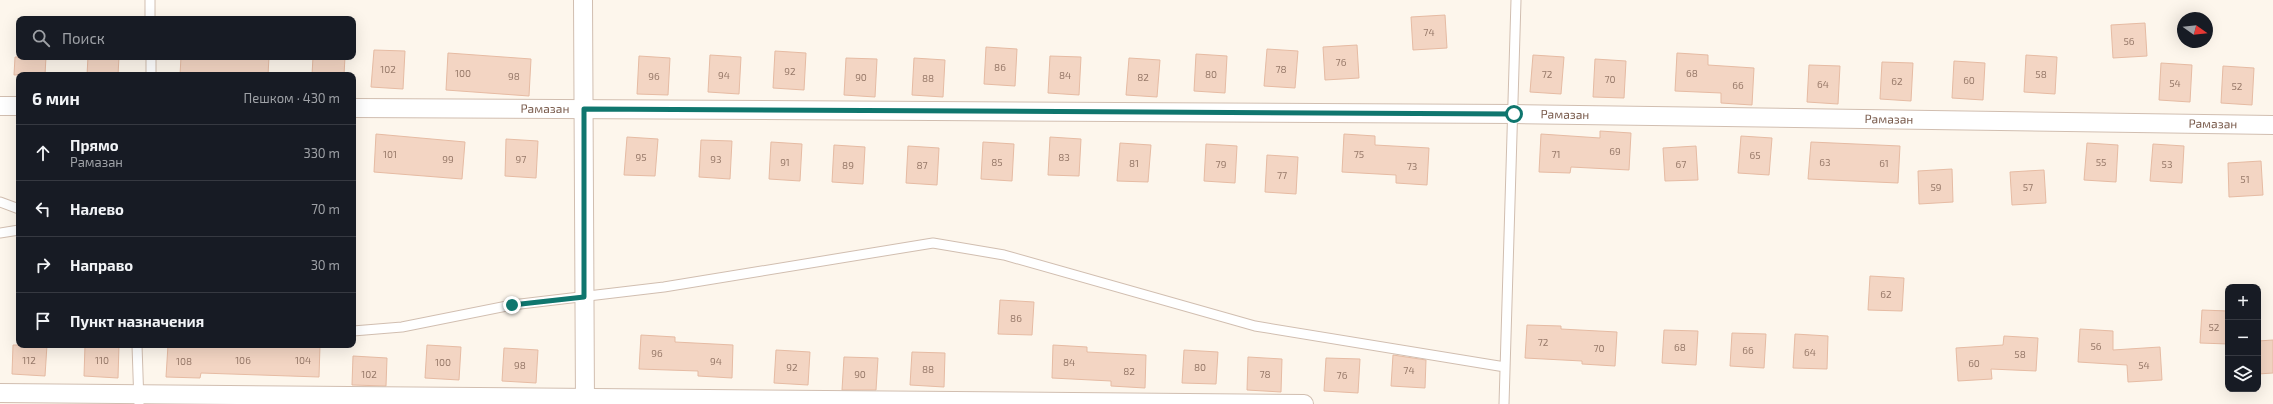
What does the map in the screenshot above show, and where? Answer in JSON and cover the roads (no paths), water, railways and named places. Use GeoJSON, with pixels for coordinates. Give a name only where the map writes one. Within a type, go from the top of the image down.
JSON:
{"type":"FeatureCollection","features":[{"type":"Feature","properties":{"kind":"street"},"geometry":{"type":"LineString","coordinates":[[583,0],[584,297],[588,400]]}},
{"type":"Feature","properties":{"kind":"street"},"geometry":{"type":"LineString","coordinates":[[0,106],[16,106]]}},
{"type":"Feature","properties":{"kind":"street","name":"Рамазан"},"geometry":{"type":"LineString","coordinates":[[356,108],[1514,114],[2273,125]]}},
{"type":"Feature","properties":{"kind":"street"},"geometry":{"type":"LineString","coordinates":[[0,394],[139,399],[1304,404]]}},
{"type":"Feature","properties":{"kind":"lane"},"geometry":{"type":"LineString","coordinates":[[150,0],[150,16]]}},
{"type":"Feature","properties":{"kind":"lane"},"geometry":{"type":"LineString","coordinates":[[1504,404],[1514,114],[1516,0]]}},
{"type":"Feature","properties":{"kind":"lane"},"geometry":{"type":"LineString","coordinates":[[151,60],[152,72]]}},
{"type":"Feature","properties":{"kind":"lane"},"geometry":{"type":"LineString","coordinates":[[0,202],[16,208]]}},
{"type":"Feature","properties":{"kind":"lane"},"geometry":{"type":"LineString","coordinates":[[0,233],[16,230]]}},
{"type":"Feature","properties":{"kind":"lane"},"geometry":{"type":"LineString","coordinates":[[356,331],[402,327],[512,305],[664,287],[933,243],[1004,256],[1255,326],[1505,367]]}},
{"type":"Feature","properties":{"kind":"lane"},"geometry":{"type":"LineString","coordinates":[[137,348],[139,399]]}},
{"type":"Feature","properties":{"kind":"lane"},"geometry":{"type":"LineString","coordinates":[[588,400],[622,404]]}}]}
